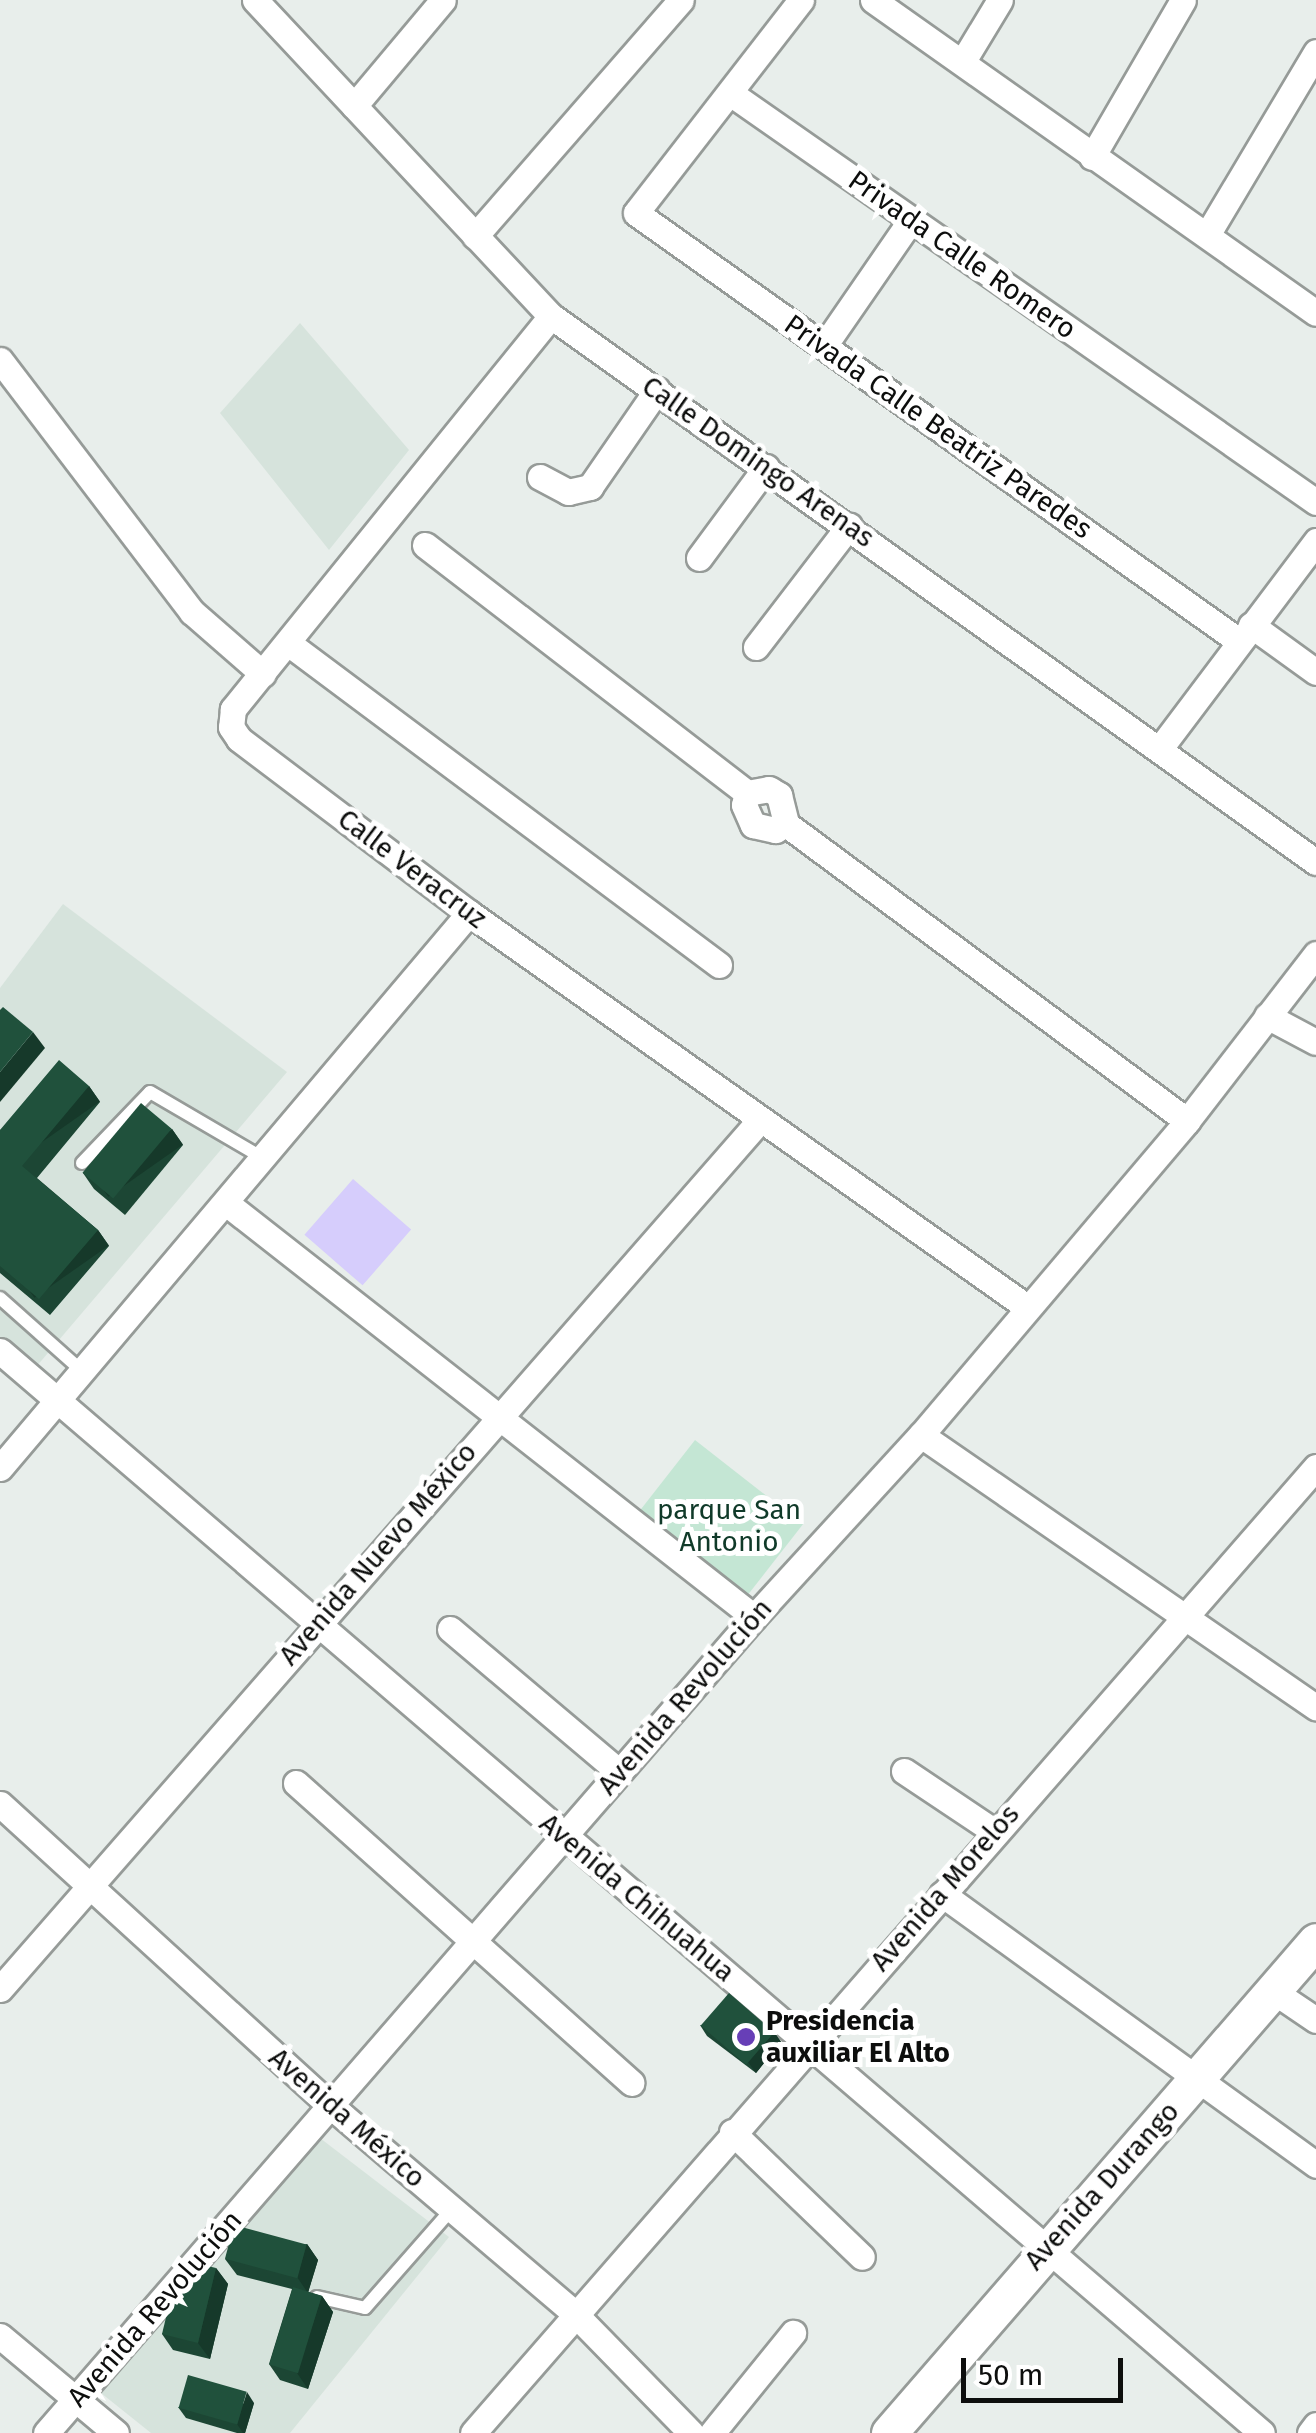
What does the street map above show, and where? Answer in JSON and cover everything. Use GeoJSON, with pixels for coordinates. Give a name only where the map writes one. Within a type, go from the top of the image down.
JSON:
{"type":"FeatureCollection","features":[{"type":"Feature","properties":{"kind":"street","name":"Calle Domingo Arenas"},"geometry":{"type":"LineString","coordinates":[[255,0],[551,316],[1161,746],[1316,862]]}},
{"type":"Feature","properties":{"kind":"street"},"geometry":{"type":"LineString","coordinates":[[354,106],[443,0]]}},
{"type":"Feature","properties":{"kind":"street"},"geometry":{"type":"LineString","coordinates":[[476,236],[681,0]]}},
{"type":"Feature","properties":{"kind":"street"},"geometry":{"type":"LineString","coordinates":[[873,0],[1092,157],[1314,306]]}},
{"type":"Feature","properties":{"kind":"street"},"geometry":{"type":"LineString","coordinates":[[963,62],[1000,0]]}},
{"type":"Feature","properties":{"kind":"street"},"geometry":{"type":"LineString","coordinates":[[1092,157],[1182,0]]}},
{"type":"Feature","properties":{"kind":"street"},"geometry":{"type":"LineString","coordinates":[[733,94],[796,2]]}},
{"type":"Feature","properties":{"kind":"street"},"geometry":{"type":"LineString","coordinates":[[1207,236],[1316,52]]}},
{"type":"Feature","properties":{"kind":"street","name":"Privada Calle Beatriz Paredes"},"geometry":{"type":"LineString","coordinates":[[733,94],[636,213],[1245,633],[1316,672]]}},
{"type":"Feature","properties":{"kind":"street","name":"Privada Calle Romero"},"geometry":{"type":"LineString","coordinates":[[733,94],[1316,502]]}},
{"type":"Feature","properties":{"kind":"street"},"geometry":{"type":"LineString","coordinates":[[824,346],[911,220]]}},
{"type":"Feature","properties":{"kind":"street","name":"Calle Veracruz"},"geometry":{"type":"LineString","coordinates":[[551,316],[233,709],[231,727],[239,740],[469,913],[758,1121],[1027,1307]]}},
{"type":"Feature","properties":{"kind":"street"},"geometry":{"type":"LineString","coordinates":[[0,360],[192,612],[262,674]]}},
{"type":"Feature","properties":{"kind":"street"},"geometry":{"type":"LineString","coordinates":[[540,477],[580,493],[590,487],[657,390]]}},
{"type":"Feature","properties":{"kind":"street"},"geometry":{"type":"LineString","coordinates":[[699,558],[766,467]]}},
{"type":"Feature","properties":{"kind":"street"},"geometry":{"type":"LineString","coordinates":[[756,647],[849,526]]}},
{"type":"Feature","properties":{"kind":"street"},"geometry":{"type":"LineString","coordinates":[[1161,746],[1316,541]]}},
{"type":"Feature","properties":{"kind":"street"},"geometry":{"type":"LineString","coordinates":[[424,544],[746,793],[769,789],[780,795],[786,824],[1188,1121]]}},
{"type":"Feature","properties":{"kind":"street"},"geometry":{"type":"LineString","coordinates":[[288,643],[720,965]]}},
{"type":"Feature","properties":{"kind":"street"},"geometry":{"type":"LineString","coordinates":[[0,1468],[469,913]]}},
{"type":"Feature","properties":{"kind":"street","name":"Avenida Revolución"},"geometry":{"type":"LineString","coordinates":[[46,2433],[754,1618],[921,1435],[1188,1121],[1316,954]]}},
{"type":"Feature","properties":{"kind":"street"},"geometry":{"type":"LineString","coordinates":[[1267,1016],[1316,1042]]}},
{"type":"Feature","properties":{"kind":"street","name":"Avenida Nuevo México"},"geometry":{"type":"LineString","coordinates":[[0,1989],[758,1121]]}},
{"type":"Feature","properties":{"kind":"street"},"geometry":{"type":"LineString","coordinates":[[226,1203],[754,1618]]}},
{"type":"Feature","properties":{"kind":"street","name":"Avenida Chihuahua"},"geometry":{"type":"LineString","coordinates":[[0,1351],[564,1836],[1047,2244],[1262,2433]]}},
{"type":"Feature","properties":{"kind":"street"},"geometry":{"type":"LineString","coordinates":[[921,1435],[1316,1707]]}},
{"type":"Feature","properties":{"kind":"street","name":"Avenida Morelos"},"geometry":{"type":"LineString","coordinates":[[473,2433],[807,2043],[1316,1468]]}},
{"type":"Feature","properties":{"kind":"street"},"geometry":{"type":"LineString","coordinates":[[450,1630],[619,1772]]}},
{"type":"Feature","properties":{"kind":"street"},"geometry":{"type":"LineString","coordinates":[[904,1771],[995,1832]]}},
{"type":"Feature","properties":{"kind":"street"},"geometry":{"type":"LineString","coordinates":[[296,1783],[471,1944],[631,2082]]}},
{"type":"Feature","properties":{"kind":"street","name":"Avenida México"},"geometry":{"type":"LineString","coordinates":[[0,1804],[331,2106],[576,2314],[691,2433]]}},
{"type":"Feature","properties":{"kind":"street"},"geometry":{"type":"LineString","coordinates":[[942,1894],[1196,2083],[1316,2165]]}},
{"type":"Feature","properties":{"kind":"street","name":"Avenida Durango"},"geometry":{"type":"LineString","coordinates":[[889,2433],[1047,2244],[1196,2083],[1316,1941]]}},
{"type":"Feature","properties":{"kind":"street"},"geometry":{"type":"LineString","coordinates":[[1274,1991],[1316,2020]]}},
{"type":"Feature","properties":{"kind":"street"},"geometry":{"type":"LineString","coordinates":[[732,2132],[862,2256]]}},
{"type":"Feature","properties":{"kind":"street"},"geometry":{"type":"LineString","coordinates":[[712,2433],[793,2332]]}},
{"type":"Feature","properties":{"kind":"street"},"geometry":{"type":"LineString","coordinates":[[0,2336],[116,2433]]}},
{"type":"Feature","properties":{"kind":"street"},"geometry":{"type":"LineString","coordinates":[[1310,2433],[1316,2425]]}},
{"type":"Feature","properties":{"kind":"lane"},"geometry":{"type":"LineString","coordinates":[[82,1164],[150,1092],[263,1158]]}},
{"type":"Feature","properties":{"kind":"lane"},"geometry":{"type":"LineString","coordinates":[[0,1298],[83,1372]]}},
{"type":"Feature","properties":{"kind":"lane"},"geometry":{"type":"LineString","coordinates":[[317,2297],[366,2308],[452,2209]]}},
{"type":"Feature","properties":{"kind":"shaded area"},"geometry":{"type":"Polygon","coordinates":[[[300,323],[409,450],[329,550],[220,413],[300,323]]]}},
{"type":"Feature","properties":{"kind":"shaded area"},"geometry":{"type":"Polygon","coordinates":[[[63,904],[287,1072],[36,1367],[0,1337],[0,988],[63,904]]]}},
{"type":"Feature","properties":{"kind":"shaded area"},"geometry":{"type":"Polygon","coordinates":[[[353,1179],[411,1230],[363,1285],[304,1235],[353,1179]]]}},
{"type":"Feature","properties":{"kind":"shaded area"},"geometry":{"type":"Polygon","coordinates":[[[316,2135],[449,2237],[290,2433],[151,2433],[101,2393],[316,2135]]]}},
{"type":"Feature","properties":{"kind":"green space","name":"parque San Antonio"},"geometry":{"type":"Polygon","coordinates":[[[695,1440],[803,1524],[747,1596],[639,1512],[695,1440]]]}},
{"type":"Feature","properties":{"kind":"building"},"geometry":{"type":"Polygon","coordinates":[[[3,1007],[33,1032],[0,1072],[0,1010],[3,1007]]]}},
{"type":"Feature","properties":{"kind":"building"},"geometry":{"type":"Polygon","coordinates":[[[59,1060],[89,1086],[22,1166],[98,1230],[39,1299],[0,1266],[0,1130],[59,1060]]]}},
{"type":"Feature","properties":{"kind":"building"},"geometry":{"type":"Polygon","coordinates":[[[141,1103],[172,1129],[113,1198],[83,1173],[141,1103]]]}},
{"type":"Feature","properties":{"kind":"building","name":"Presidencia auxiliar El Alto"},"geometry":{"type":"Polygon","coordinates":[[[729,1993],[774,2032],[746,2065],[701,2025],[729,1993]]]}},
{"type":"Feature","properties":{"kind":"building"},"geometry":{"type":"Polygon","coordinates":[[[234,2225],[306,2244],[297,2278],[225,2259],[234,2225]]]}},
{"type":"Feature","properties":{"kind":"building"},"geometry":{"type":"Polygon","coordinates":[[[191,2262],[216,2268],[198,2343],[162,2334],[175,2280],[191,2262]]]}},
{"type":"Feature","properties":{"kind":"building"},"geometry":{"type":"Polygon","coordinates":[[[293,2287],[322,2296],[298,2373],[269,2364],[293,2287]]]}},
{"type":"Feature","properties":{"kind":"building"},"geometry":{"type":"Polygon","coordinates":[[[188,2375],[247,2392],[237,2424],[179,2408],[188,2375]]]}},
{"type":"Feature","properties":{"kind":"place","name":"Presidencia auxiliar El Alto"},"geometry":{"type":"Point","coordinates":[746,2037]}}]}
